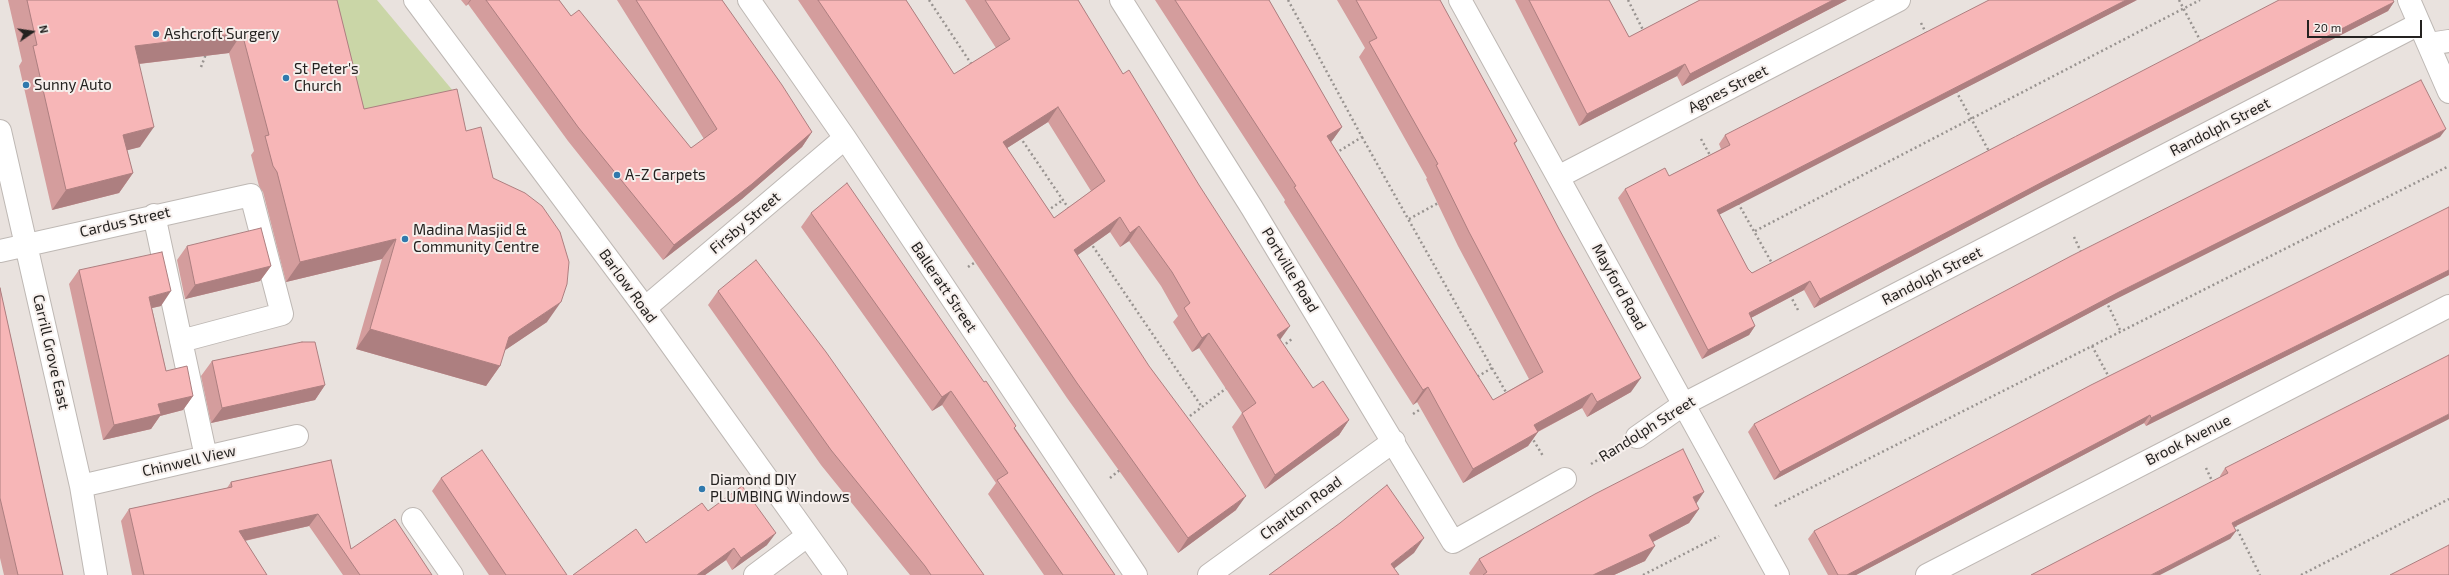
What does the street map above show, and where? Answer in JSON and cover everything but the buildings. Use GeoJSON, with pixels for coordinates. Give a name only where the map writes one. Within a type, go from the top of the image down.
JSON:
{"type":"FeatureCollection","features":[{"type":"Feature","properties":{"kind":"street","name":"Barlow Road"},"geometry":{"type":"LineString","coordinates":[[415,0],[645,308],[836,575]]}},
{"type":"Feature","properties":{"kind":"street","name":"Balleratt Street"},"geometry":{"type":"LineString","coordinates":[[749,0],[845,138],[1136,575]]}},
{"type":"Feature","properties":{"kind":"street","name":"Portville Road"},"geometry":{"type":"LineString","coordinates":[[1121,0],[1319,317],[1453,542],[1561,481]]}},
{"type":"Feature","properties":{"kind":"street","name":"Mayford Road"},"geometry":{"type":"LineString","coordinates":[[1460,0],[1540,147],[1684,404],[1746,521],[1778,575]]}},
{"type":"Feature","properties":{"kind":"street","name":"Agnes Street"},"geometry":{"type":"LineString","coordinates":[[1558,177],[1899,0]]}},
{"type":"Feature","properties":{"kind":"street"},"geometry":{"type":"LineString","coordinates":[[2409,0],[2419,24],[2439,42],[2449,92]]}},
{"type":"Feature","properties":{"kind":"street","name":"Randolph Street"},"geometry":{"type":"LineString","coordinates":[[1637,437],[1684,404],[2419,24]]}},
{"type":"Feature","properties":{"kind":"street","name":"Carrill Grove East"},"geometry":{"type":"LineString","coordinates":[[0,131],[81,486],[96,575]]}},
{"type":"Feature","properties":{"kind":"street","name":"Firsby Street"},"geometry":{"type":"LineString","coordinates":[[645,308],[845,138]]}},
{"type":"Feature","properties":{"kind":"street","name":"Cardus Street"},"geometry":{"type":"LineString","coordinates":[[0,251],[154,215],[251,195],[282,314],[181,341]]}},
{"type":"Feature","properties":{"kind":"street"},"geometry":{"type":"LineString","coordinates":[[154,215],[206,457]]}},
{"type":"Feature","properties":{"kind":"street","name":"Brook Avenue"},"geometry":{"type":"LineString","coordinates":[[1927,575],[2449,306]]}},
{"type":"Feature","properties":{"kind":"street","name":"Charlton Road"},"geometry":{"type":"LineString","coordinates":[[1209,575],[1390,435]]}},
{"type":"Feature","properties":{"kind":"street","name":"Chinwell View"},"geometry":{"type":"LineString","coordinates":[[81,486],[297,436]]}},
{"type":"Feature","properties":{"kind":"street"},"geometry":{"type":"LineString","coordinates":[[413,519],[452,575]]}},
{"type":"Feature","properties":{"kind":"street"},"geometry":{"type":"LineString","coordinates":[[755,575],[807,536]]}},
{"type":"Feature","properties":{"kind":"path"},"geometry":{"type":"LineString","coordinates":[[929,0],[976,71]]}},
{"type":"Feature","properties":{"kind":"path"},"geometry":{"type":"LineString","coordinates":[[1288,0],[1362,137],[1508,396]]}},
{"type":"Feature","properties":{"kind":"path"},"geometry":{"type":"LineString","coordinates":[[1628,0],[1645,35]]}},
{"type":"Feature","properties":{"kind":"path"},"geometry":{"type":"LineString","coordinates":[[2179,0],[2204,50]]}},
{"type":"Feature","properties":{"kind":"path"},"geometry":{"type":"LineString","coordinates":[[1755,231],[2200,0]]}},
{"type":"Feature","properties":{"kind":"path"},"geometry":{"type":"LineString","coordinates":[[1918,17],[1927,36]]}},
{"type":"Feature","properties":{"kind":"path"},"geometry":{"type":"LineString","coordinates":[[202,67],[207,52],[206,47]]}},
{"type":"Feature","properties":{"kind":"path"},"geometry":{"type":"LineString","coordinates":[[1953,84],[1990,154]]}},
{"type":"Feature","properties":{"kind":"path"},"geometry":{"type":"LineString","coordinates":[[1684,112],[1715,163]]}},
{"type":"Feature","properties":{"kind":"path"},"geometry":{"type":"LineString","coordinates":[[1020,136],[1071,213]]}},
{"type":"Feature","properties":{"kind":"path"},"geometry":{"type":"LineString","coordinates":[[1330,157],[1362,137]]}},
{"type":"Feature","properties":{"kind":"path"},"geometry":{"type":"LineString","coordinates":[[1644,575],[1746,521],[2449,166]]}},
{"type":"Feature","properties":{"kind":"path"},"geometry":{"type":"LineString","coordinates":[[1735,197],[1776,270]]}},
{"type":"Feature","properties":{"kind":"path"},"geometry":{"type":"LineString","coordinates":[[1044,214],[1063,200]]}},
{"type":"Feature","properties":{"kind":"path"},"geometry":{"type":"LineString","coordinates":[[1409,219],[1443,201]]}},
{"type":"Feature","properties":{"kind":"path"},"geometry":{"type":"LineString","coordinates":[[2060,210],[2085,261]]}},
{"type":"Feature","properties":{"kind":"path"},"geometry":{"type":"LineString","coordinates":[[1089,239],[1202,407]]}},
{"type":"Feature","properties":{"kind":"path"},"geometry":{"type":"LineString","coordinates":[[943,285],[980,258]]}},
{"type":"Feature","properties":{"kind":"path"},"geometry":{"type":"LineString","coordinates":[[1787,290],[1812,337]]}},
{"type":"Feature","properties":{"kind":"path"},"geometry":{"type":"LineString","coordinates":[[2103,296],[2121,332]]}},
{"type":"Feature","properties":{"kind":"path"},"geometry":{"type":"LineString","coordinates":[[1280,349],[1319,317]]}},
{"type":"Feature","properties":{"kind":"path"},"geometry":{"type":"LineString","coordinates":[[2092,346],[2110,380]]}},
{"type":"Feature","properties":{"kind":"path"},"geometry":{"type":"LineString","coordinates":[[1473,379],[1492,368]]}},
{"type":"Feature","properties":{"kind":"path"},"geometry":{"type":"LineString","coordinates":[[1184,421],[1232,385]]}},
{"type":"Feature","properties":{"kind":"path"},"geometry":{"type":"LineString","coordinates":[[1390,435],[1428,405]]}},
{"type":"Feature","properties":{"kind":"path"},"geometry":{"type":"LineString","coordinates":[[1528,430],[1561,481]]}},
{"type":"Feature","properties":{"kind":"path","name":"Randolph Street"},"geometry":{"type":"LineString","coordinates":[[1561,481],[1637,437]]}},
{"type":"Feature","properties":{"kind":"path"},"geometry":{"type":"LineString","coordinates":[[2191,439],[2217,490]]}},
{"type":"Feature","properties":{"kind":"path"},"geometry":{"type":"LineString","coordinates":[[1085,497],[1124,466]]}},
{"type":"Feature","properties":{"kind":"path"},"geometry":{"type":"LineString","coordinates":[[2301,575],[2449,499]]}},
{"type":"Feature","properties":{"kind":"path"},"geometry":{"type":"LineString","coordinates":[[2231,518],[2260,575]]}},
{"type":"Feature","properties":{"kind":"green space"},"geometry":{"type":"Polygon","coordinates":[[[335,0],[377,0],[459,98],[350,129],[335,0]]]}},
{"type":"Feature","properties":{"kind":"place","name":"Ashcroft Surgery"},"geometry":{"type":"Point","coordinates":[156,34]}},
{"type":"Feature","properties":{"kind":"place","name":"St Peter's Church"},"geometry":{"type":"Point","coordinates":[286,78]}},
{"type":"Feature","properties":{"kind":"place","name":"Sunny Auto"},"geometry":{"type":"Point","coordinates":[26,85]}},
{"type":"Feature","properties":{"kind":"place","name":"A-Z Carpets"},"geometry":{"type":"Point","coordinates":[617,175]}},
{"type":"Feature","properties":{"kind":"place","name":"Madina Masjid & Community Centre"},"geometry":{"type":"Point","coordinates":[405,239]}},
{"type":"Feature","properties":{"kind":"place","name":"Diamond DIY PLUMBING Windows"},"geometry":{"type":"Point","coordinates":[702,489]}}]}
